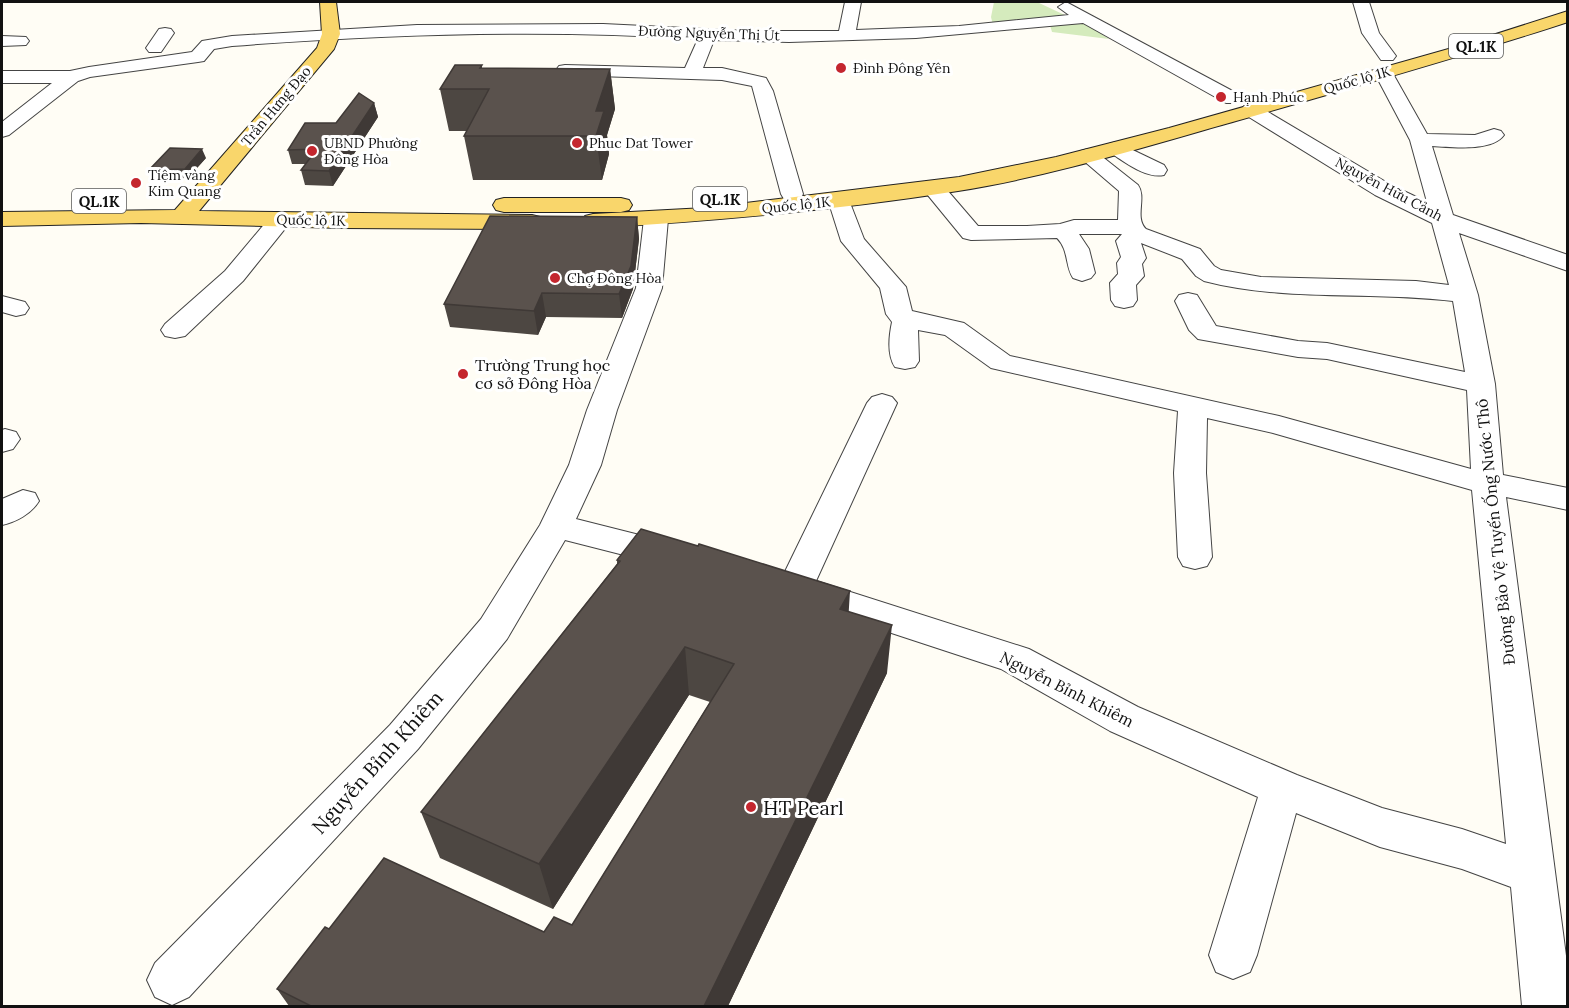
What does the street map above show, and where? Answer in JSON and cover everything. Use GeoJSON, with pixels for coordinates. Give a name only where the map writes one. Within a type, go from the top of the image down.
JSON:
{"type":"FeatureCollection","features":[{"type":"Feature","properties":{"kind":"main road"},"geometry":{"type":"LineString","coordinates":[[328,2],[331,34]]}},
{"type":"Feature","properties":{"kind":"main road","name":"Quốc lộ 1K"},"geometry":{"type":"LineString","coordinates":[[2,219],[102,215],[190,208],[280,220],[501,222],[840,200],[933,188],[1116,148],[1242,105],[1385,64],[1538,13],[1558,2]]}},
{"type":"Feature","properties":{"kind":"main road","name":"Quốc lộ 1K"},"geometry":{"type":"LineString","coordinates":[[1385,64],[1524,32],[1568,16]]}},
{"type":"Feature","properties":{"kind":"main road","name":"Trần Hưng Đạo"},"geometry":{"type":"LineString","coordinates":[[190,208],[325,49],[331,34]]}},
{"type":"Feature","properties":{"kind":"main road","name":"Quốc lộ 1K"},"geometry":{"type":"LineString","coordinates":[[2,204],[190,208],[383,205],[602,206],[656,211],[896,181],[958,170],[1242,105]]}},
{"type":"Feature","properties":{"kind":"street"},"geometry":{"type":"LineString","coordinates":[[846,35],[853,2]]}},
{"type":"Feature","properties":{"kind":"street","name":"Nguyễn Hữu Cảnh"},"geometry":{"type":"LineString","coordinates":[[1053,2],[1242,105],[1383,190],[1445,220],[1561,256]]}},
{"type":"Feature","properties":{"kind":"street","name":"Đường Bảo Vệ Tuyến Ống Nước Thô"},"geometry":{"type":"LineString","coordinates":[[1361,2],[1371,33],[1420,140],[1465,295],[1480,384],[1488,484],[1547,1006]]}},
{"type":"Feature","properties":{"kind":"street"},"geometry":{"type":"LineString","coordinates":[[516,28],[522,11]]}},
{"type":"Feature","properties":{"kind":"street"},"geometry":{"type":"LineString","coordinates":[[664,31],[675,15]]}},
{"type":"Feature","properties":{"kind":"street","name":"Đường Nguyễn Thị Út"},"geometry":{"type":"LineString","coordinates":[[135,50],[208,45],[240,40],[399,30],[516,28],[708,34],[846,35],[958,32],[1086,18]]}},
{"type":"Feature","properties":{"kind":"street"},"geometry":{"type":"LineString","coordinates":[[155,48],[165,33]]}},
{"type":"Feature","properties":{"kind":"street"},"geometry":{"type":"LineString","coordinates":[[693,74],[708,34]]}},
{"type":"Feature","properties":{"kind":"street"},"geometry":{"type":"LineString","coordinates":[[2,41],[20,41]]}},
{"type":"Feature","properties":{"kind":"street"},"geometry":{"type":"LineString","coordinates":[[2,77],[71,77],[89,72],[198,57],[208,45]]}},
{"type":"Feature","properties":{"kind":"street"},"geometry":{"type":"LineString","coordinates":[[546,70],[722,74],[759,82],[764,91],[792,194]]}},
{"type":"Feature","properties":{"kind":"street"},"geometry":{"type":"LineString","coordinates":[[2,131],[71,77]]}},
{"type":"Feature","properties":{"kind":"street"},"geometry":{"type":"LineString","coordinates":[[1420,140],[1477,141],[1494,135]]}},
{"type":"Feature","properties":{"kind":"street"},"geometry":{"type":"LineString","coordinates":[[1116,148],[1156,170]]}},
{"type":"Feature","properties":{"kind":"street"},"geometry":{"type":"LineString","coordinates":[[1088,155],[1130,190],[1128,210],[1135,231]]}},
{"type":"Feature","properties":{"kind":"street"},"geometry":{"type":"LineString","coordinates":[[933,188],[971,233],[1062,231],[1074,227],[1135,231],[1182,249],[1191,254],[1205,271],[1213,276],[1231,280],[1261,285],[1416,290],[1465,295]]}},
{"type":"Feature","properties":{"kind":"street"},"geometry":{"type":"LineString","coordinates":[[840,200],[853,241],[893,287],[899,314],[906,320],[954,329],[1001,362],[1279,425],[1488,484],[1522,488],[1568,499]]}},
{"type":"Feature","properties":{"kind":"street","name":"Nguyễn Bỉnh Khiêm"},"geometry":{"type":"LineString","coordinates":[[172,980],[404,737],[494,629],[556,526],[585,465],[602,410],[649,288],[656,211]]}},
{"type":"Feature","properties":{"kind":"street"},"geometry":{"type":"LineString","coordinates":[[175,330],[234,276],[280,220]]}},
{"type":"Feature","properties":{"kind":"street"},"geometry":{"type":"LineString","coordinates":[[1062,231],[1071,238],[1079,253],[1082,273]]}},
{"type":"Feature","properties":{"kind":"street"},"geometry":{"type":"LineString","coordinates":[[1124,300],[1123,283],[1131,276],[1129,263],[1134,258],[1128,241],[1135,231]]}},
{"type":"Feature","properties":{"kind":"street"},"geometry":{"type":"LineString","coordinates":[[1188,301],[1203,330],[1208,333],[1298,349],[1327,351],[1480,384]]}},
{"type":"Feature","properties":{"kind":"street"},"geometry":{"type":"LineString","coordinates":[[906,320],[903,336],[906,361]]}},
{"type":"Feature","properties":{"kind":"street","name":"Nguyễn Bỉnh Khiêm"},"geometry":{"type":"LineString","coordinates":[[882,403],[778,583],[1015,659],[1124,719],[1282,788],[1380,827],[1462,849],[1531,874]]}},
{"type":"Feature","properties":{"kind":"street"},"geometry":{"type":"LineString","coordinates":[[1193,405],[1190,473],[1195,557]]}},
{"type":"Feature","properties":{"kind":"street"},"geometry":{"type":"LineString","coordinates":[[556,526],[704,564]]}},
{"type":"Feature","properties":{"kind":"street"},"geometry":{"type":"LineString","coordinates":[[1233,955],[1282,788]]}},
{"type":"Feature","properties":{"kind":"green space"},"geometry":{"type":"Polygon","coordinates":[[[994,2],[1037,2],[1069,17],[993,25],[991,17],[994,2]]]}},
{"type":"Feature","properties":{"kind":"green space"},"geometry":{"type":"Polygon","coordinates":[[[1084,22],[1109,39],[1052,32],[1050,25],[1084,22]]]}},
{"type":"Feature","properties":{"kind":"building"},"geometry":{"type":"Polygon","coordinates":[[[455,65],[482,65],[480,68],[610,69],[596,111],[604,111],[596,136],[464,136],[489,89],[440,89],[455,65]]]}},
{"type":"Feature","properties":{"kind":"building"},"geometry":{"type":"Polygon","coordinates":[[[359,93],[374,103],[329,171],[301,170],[317,149],[288,150],[305,123],[336,123],[359,93]]]}},
{"type":"Feature","properties":{"kind":"building"},"geometry":{"type":"Polygon","coordinates":[[[170,148],[202,149],[185,169],[149,170],[170,148]]]}},
{"type":"Feature","properties":{"kind":"building","name":"Chợ Đông Hòa"},"geometry":{"type":"Polygon","coordinates":[[[490,216],[637,217],[631,266],[619,294],[542,293],[534,311],[444,304],[490,216]]]}},
{"type":"Feature","properties":{"kind":"building"},"geometry":{"type":"Polygon","coordinates":[[[641,529],[698,546],[699,544],[850,591],[840,609],[892,625],[704,1006],[311,1006],[277,989],[325,927],[329,929],[384,858],[544,932],[554,917],[572,925],[734,664],[685,647],[539,864],[421,812],[620,561],[617,560],[641,529]]]}},
{"type":"Feature","properties":{"kind":"place","name":"Đình Đông Yên"},"geometry":{"type":"Point","coordinates":[841,68]}},
{"type":"Feature","properties":{"kind":"place","name":"Hạnh Phúc"},"geometry":{"type":"Point","coordinates":[1221,97]}},
{"type":"Feature","properties":{"kind":"place","name":"Phuc Dat Tower"},"geometry":{"type":"Point","coordinates":[577,143]}},
{"type":"Feature","properties":{"kind":"place","name":"UBND Phường Đông Hòa"},"geometry":{"type":"Point","coordinates":[312,151]}},
{"type":"Feature","properties":{"kind":"place","name":"Tiệm vàng Kim Quang"},"geometry":{"type":"Point","coordinates":[136,183]}},
{"type":"Feature","properties":{"kind":"place","name":"Chợ Đông Hòa"},"geometry":{"type":"Point","coordinates":[555,278]}},
{"type":"Feature","properties":{"kind":"place","name":"Trường Trung học cơ sở Đông Hòa"},"geometry":{"type":"Point","coordinates":[463,374]}},
{"type":"Feature","properties":{"kind":"place","name":"HT Pearl"},"geometry":{"type":"Point","coordinates":[751,807]}}]}
